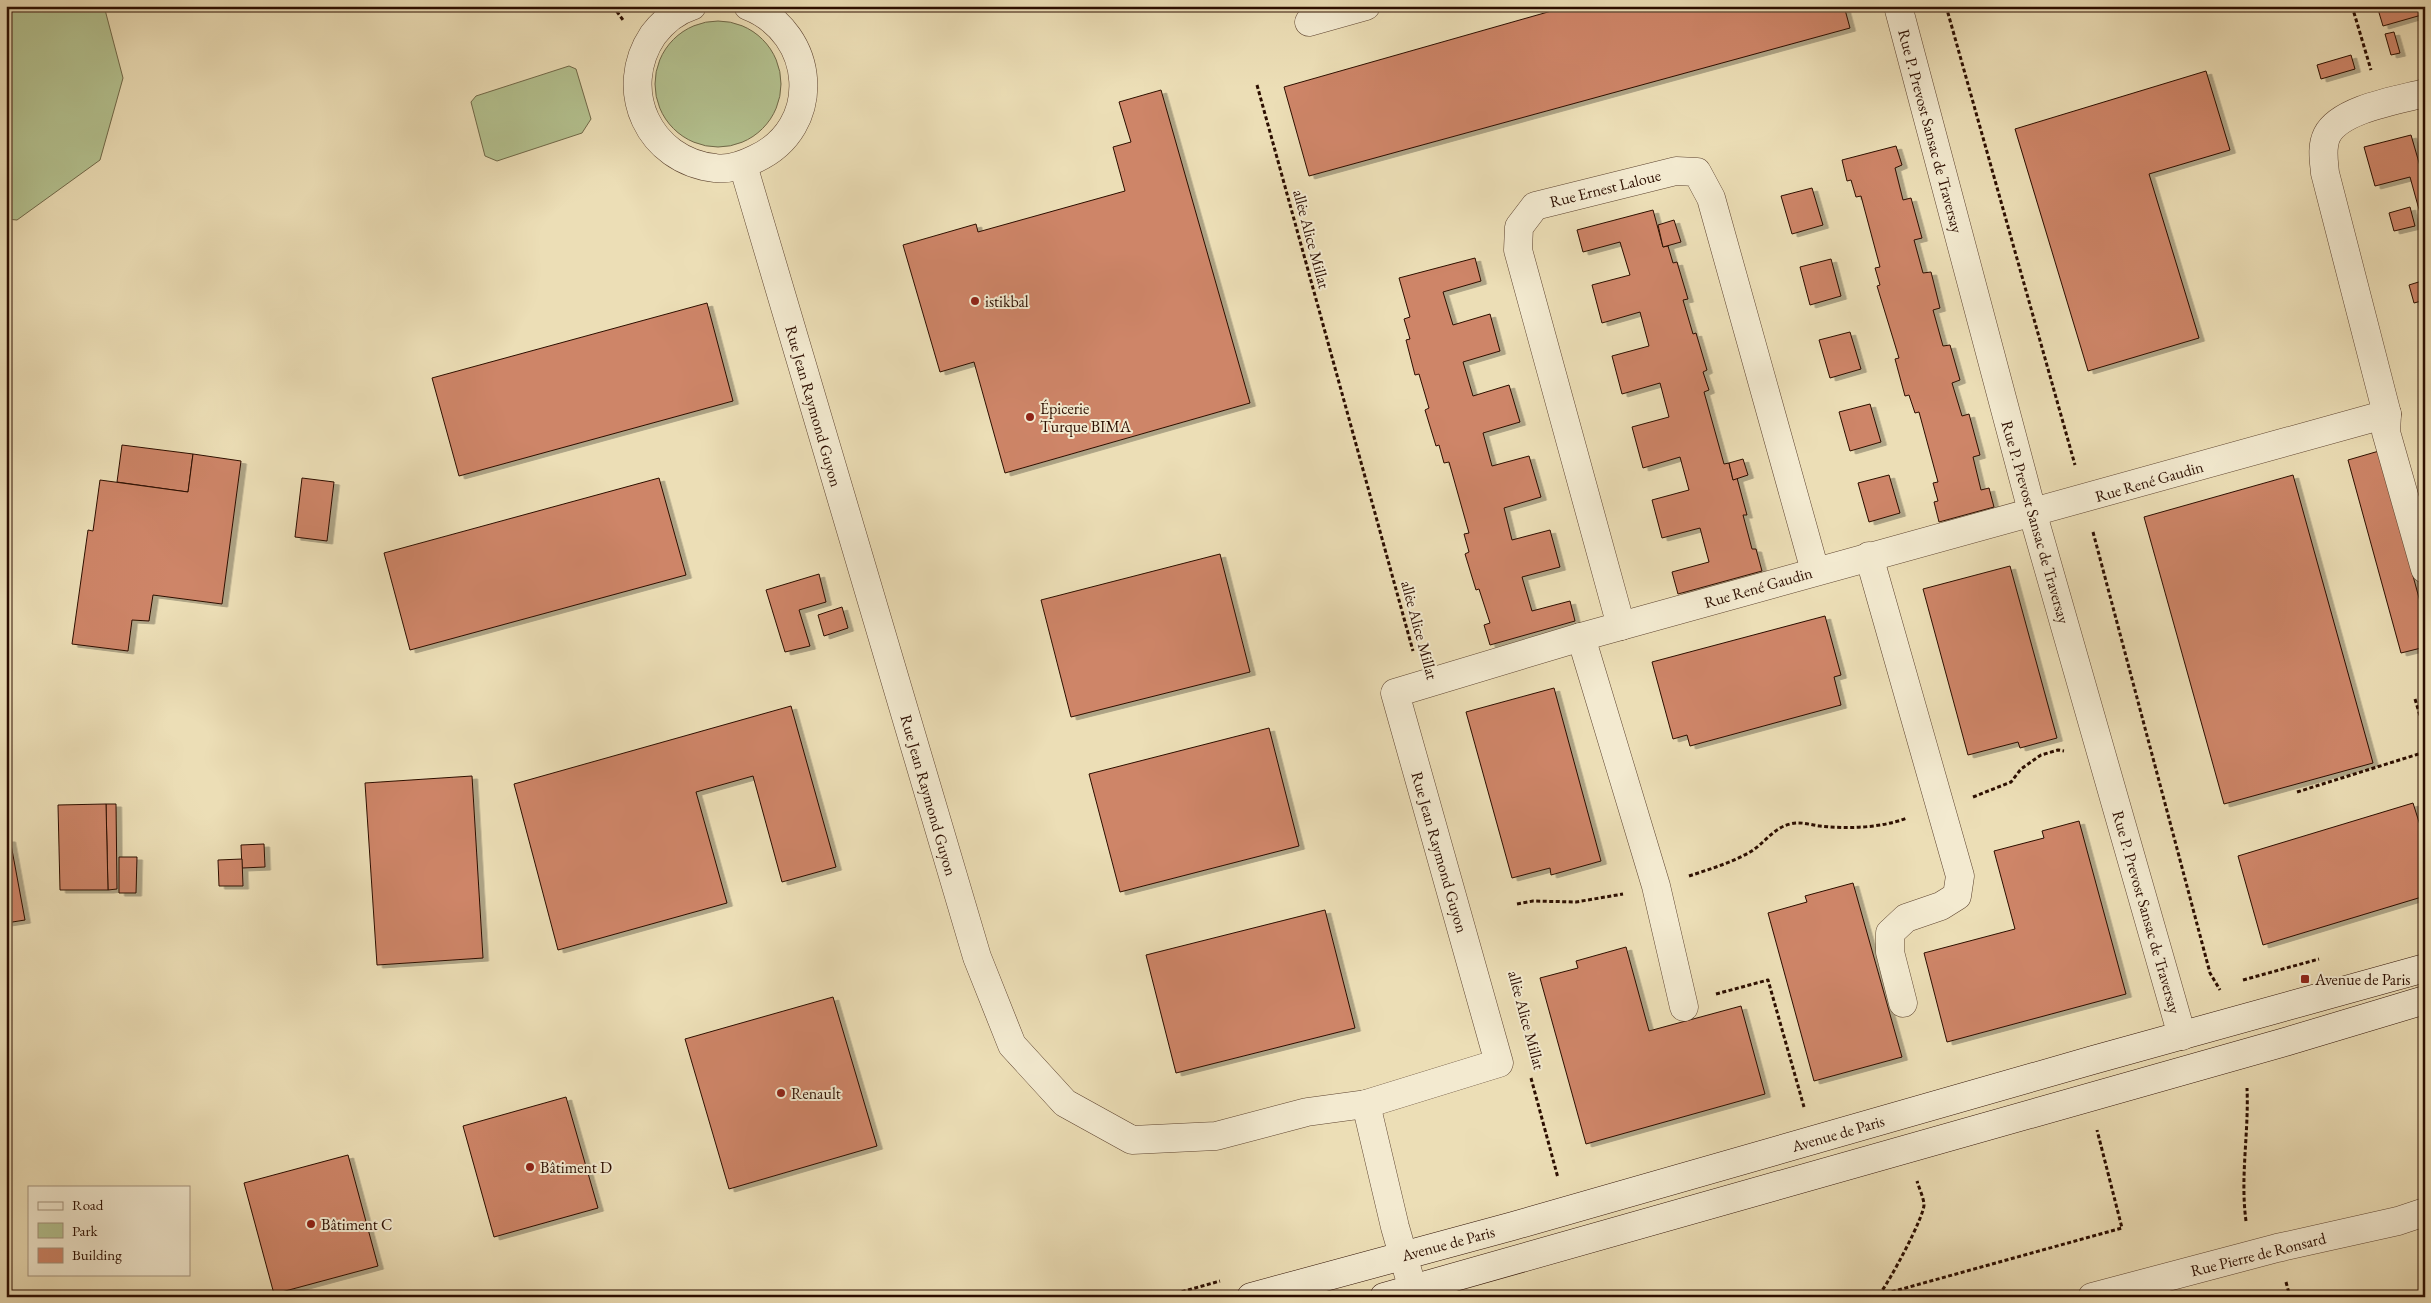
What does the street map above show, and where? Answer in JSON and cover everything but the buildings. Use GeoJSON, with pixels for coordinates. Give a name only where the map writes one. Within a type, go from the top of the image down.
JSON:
{"type":"FeatureCollection","features":[{"type":"Feature","properties":{"kind":"street"},"geometry":{"type":"LineString","coordinates":[[692,6],[683,9],[660,25],[644,48],[637,74],[638,102],[648,127],[666,148],[689,162],[716,168],[743,165],[768,153],[788,134],[801,110],[804,82],[799,54],[785,30],[763,12],[748,6]]}},
{"type":"Feature","properties":{"kind":"street"},"geometry":{"type":"LineString","coordinates":[[1309,22],[1366,6]]}},
{"type":"Feature","properties":{"kind":"street","name":"Rue P. Prevost Sansac de Traversay"},"geometry":{"type":"LineString","coordinates":[[1898,6],[2032,511],[2182,1036]]}},
{"type":"Feature","properties":{"kind":"street"},"geometry":{"type":"LineString","coordinates":[[2425,93],[2351,114],[2337,123],[2327,135],[2323,152],[2326,173],[2387,414],[2386,432],[2425,569]]}},
{"type":"Feature","properties":{"kind":"street","name":"Rue Jean Raymond Guyon"},"geometry":{"type":"LineString","coordinates":[[743,165],[977,957],[1012,1045],[1065,1103],[1132,1140],[1216,1136],[1307,1112],[1366,1104],[1499,1063],[1395,693],[1581,637]]}},
{"type":"Feature","properties":{"kind":"street","name":"Rue Ernest Laloue"},"geometry":{"type":"LineString","coordinates":[[1621,626],[1518,250],[1520,227],[1535,206],[1676,171],[1697,172],[1711,198],[1814,571]]}},
{"type":"Feature","properties":{"kind":"street","name":"Rue René Gaudin"},"geometry":{"type":"LineString","coordinates":[[1581,637],[2387,414]]}},
{"type":"Feature","properties":{"kind":"street"},"geometry":{"type":"LineString","coordinates":[[1869,556],[1960,876],[1957,896],[1941,906],[1906,918],[1890,933],[1890,952],[1903,1003]]}},
{"type":"Feature","properties":{"kind":"street"},"geometry":{"type":"LineString","coordinates":[[1581,637],[1595,689],[1656,886],[1684,1006]]}},
{"type":"Feature","properties":{"kind":"street","name":"Avenue de Paris"},"geometry":{"type":"LineString","coordinates":[[1251,1297],[2425,968]]}},
{"type":"Feature","properties":{"kind":"street"},"geometry":{"type":"LineString","coordinates":[[1384,1297],[1414,1293],[2425,1000]]}},
{"type":"Feature","properties":{"kind":"street"},"geometry":{"type":"LineString","coordinates":[[1366,1104],[1414,1293]]}},
{"type":"Feature","properties":{"kind":"street","name":"Rue Pierre de Ronsard"},"geometry":{"type":"LineString","coordinates":[[2092,1297],[2250,1255],[2398,1221],[2425,1212]]}},
{"type":"Feature","properties":{"kind":"path"},"geometry":{"type":"LineString","coordinates":[[2352,6],[2382,104]]}},
{"type":"Feature","properties":{"kind":"path","name":"allėe Alice Millat"},"geometry":{"type":"LineString","coordinates":[[1257,85],[1422,685]]}},
{"type":"Feature","properties":{"kind":"path"},"geometry":{"type":"LineString","coordinates":[[2415,699],[2425,732]]}},
{"type":"Feature","properties":{"kind":"path"},"geometry":{"type":"LineString","coordinates":[[1517,904],[1533,901],[1576,902],[1611,897],[1656,886],[1716,868],[1751,851],[1777,829],[1789,824],[1800,822],[1838,827],[1871,826],[1902,820],[1940,806],[1989,792],[2011,782],[2021,769],[2041,755],[2058,750],[2104,758]]}},
{"type":"Feature","properties":{"kind":"path"},"geometry":{"type":"LineString","coordinates":[[2297,792],[2425,752]]}},
{"type":"Feature","properties":{"kind":"path"},"geometry":{"type":"LineString","coordinates":[[1684,1006],[1768,980],[1805,1112]]}},
{"type":"Feature","properties":{"kind":"path","name":"allėe Alice Millat"},"geometry":{"type":"LineString","coordinates":[[1530,1076],[1559,1181]]}},
{"type":"Feature","properties":{"kind":"path"},"geometry":{"type":"LineString","coordinates":[[2246,1083],[2248,1119],[2243,1203],[2250,1255]]}},
{"type":"Feature","properties":{"kind":"path"},"geometry":{"type":"LineString","coordinates":[[1873,1297],[2122,1228],[2096,1127]]}},
{"type":"Feature","properties":{"kind":"path"},"geometry":{"type":"LineString","coordinates":[[1878,1296],[1886,1286],[1903,1253],[1924,1205],[1920,1192]]}},
{"type":"Feature","properties":{"kind":"green space"},"geometry":{"type":"Polygon","coordinates":[[[6,6],[104,6],[123,78],[100,160],[17,220],[6,219],[6,6]]]}},
{"type":"Feature","properties":{"kind":"green space"},"geometry":{"type":"Polygon","coordinates":[[[718,21],[742,26],[763,39],[776,60],[781,84],[776,108],[763,129],[742,142],[718,147],[694,142],[673,129],[660,108],[655,84],[660,60],[673,39],[694,26],[718,21]]]}},
{"type":"Feature","properties":{"kind":"green space"},"geometry":{"type":"Polygon","coordinates":[[[569,66],[576,69],[591,119],[582,133],[497,161],[485,156],[471,102],[476,96],[569,66]]]}},
{"type":"Feature","properties":{"kind":"place","name":"istikbal"},"geometry":{"type":"Point","coordinates":[975,301]}},
{"type":"Feature","properties":{"kind":"place","name":"Épicerie Turque BIMA"},"geometry":{"type":"Point","coordinates":[1030,417]}},
{"type":"Feature","properties":{"kind":"place","name":"Avenue de Paris"},"geometry":{"type":"Point","coordinates":[2305,979]}},
{"type":"Feature","properties":{"kind":"place","name":"Renault"},"geometry":{"type":"Point","coordinates":[781,1093]}},
{"type":"Feature","properties":{"kind":"place","name":"Bâtiment D"},"geometry":{"type":"Point","coordinates":[530,1167]}},
{"type":"Feature","properties":{"kind":"place","name":"Bâtiment C"},"geometry":{"type":"Point","coordinates":[311,1224]}}]}
